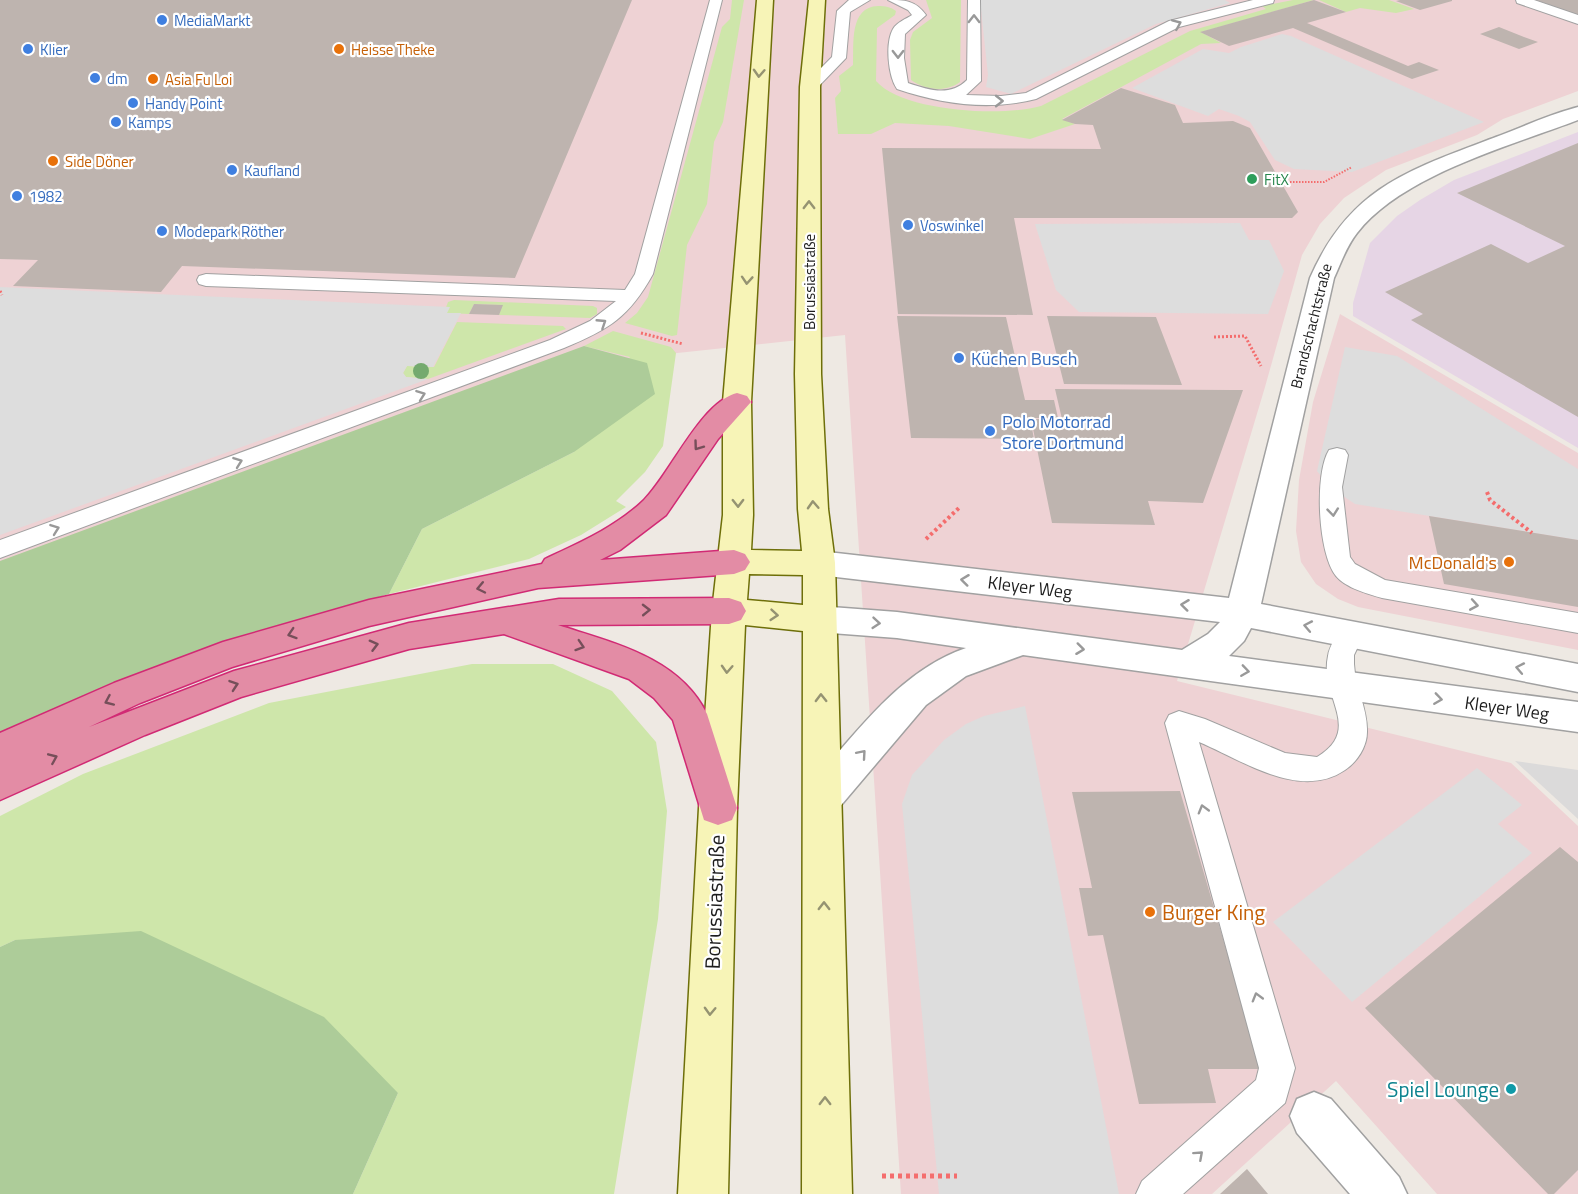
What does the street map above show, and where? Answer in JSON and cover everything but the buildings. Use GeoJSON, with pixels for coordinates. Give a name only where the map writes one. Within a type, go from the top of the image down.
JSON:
{"type":"FeatureCollection","features":[{"type":"Feature","properties":{"kind":"highway"},"geometry":{"type":"LineString","coordinates":[[538,576],[609,542],[655,507],[708,432],[737,402]]}},
{"type":"Feature","properties":{"kind":"highway"},"geometry":{"type":"LineString","coordinates":[[0,750],[127,693],[223,656],[369,613],[538,576],[734,562]]}},
{"type":"Feature","properties":{"kind":"highway"},"geometry":{"type":"LineString","coordinates":[[0,783],[132,724],[234,685],[409,636],[559,612],[729,611]]}},
{"type":"Feature","properties":{"kind":"highway"},"geometry":{"type":"LineString","coordinates":[[504,620],[641,669],[667,688],[689,714],[718,808]]}},
{"type":"Feature","properties":{"kind":"main road","name":"Borussiastraße"},"geometry":{"type":"LineString","coordinates":[[703,1194],[718,808],[729,611],[738,515],[737,402],[765,0]]}},
{"type":"Feature","properties":{"kind":"main road","name":"Borussiastraße"},"geometry":{"type":"LineString","coordinates":[[817,0],[810,87],[808,374],[813,509],[819,563],[827,1194]]}},
{"type":"Feature","properties":{"kind":"main road"},"geometry":{"type":"LineString","coordinates":[[734,562],[819,563]]}},
{"type":"Feature","properties":{"kind":"main road"},"geometry":{"type":"LineString","coordinates":[[729,611],[818,619]]}},
{"type":"Feature","properties":{"kind":"street","name":"Brandschachtstraße"},"geometry":{"type":"LineString","coordinates":[[1242,612],[1322,278],[1335,247],[1360,215],[1407,181],[1578,112]]}},
{"type":"Feature","properties":{"kind":"street","name":"Kleyer Weg"},"geometry":{"type":"LineString","coordinates":[[819,563],[1242,612],[1578,678]]}},
{"type":"Feature","properties":{"kind":"street"},"geometry":{"type":"LineString","coordinates":[[1187,663],[1221,645],[1236,629],[1242,612]]}},
{"type":"Feature","properties":{"kind":"street","name":"Kleyer Weg"},"geometry":{"type":"LineString","coordinates":[[818,619],[897,625],[1578,717]]}},
{"type":"Feature","properties":{"kind":"street","name":"Kleyer Weg"},"geometry":{"type":"LineString","coordinates":[[823,798],[914,695],[954,666],[1022,642]]}},
{"type":"Feature","properties":{"kind":"street"},"geometry":{"type":"LineString","coordinates":[[1314,1116],[1382,1194]]}},
{"type":"Feature","properties":{"kind":"lane"},"geometry":{"type":"LineString","coordinates":[[0,549],[589,332],[613,316],[632,296],[644,274],[716,0]]}},
{"type":"Feature","properties":{"kind":"lane"},"geometry":{"type":"LineString","coordinates":[[810,87],[839,58],[843,11],[853,3],[864,0]]}},
{"type":"Feature","properties":{"kind":"lane"},"geometry":{"type":"LineString","coordinates":[[894,0],[913,7],[919,15],[905,24],[898,34],[898,80],[902,86],[915,91],[982,101],[1015,101],[1031,96],[1174,24],[1268,0]]}},
{"type":"Feature","properties":{"kind":"lane"},"geometry":{"type":"LineString","coordinates":[[941,95],[964,91],[974,81],[974,0]]}},
{"type":"Feature","properties":{"kind":"lane"},"geometry":{"type":"LineString","coordinates":[[1214,0],[1227,9]]}},
{"type":"Feature","properties":{"kind":"lane"},"geometry":{"type":"LineString","coordinates":[[1522,0],[1578,20]]}},
{"type":"Feature","properties":{"kind":"lane"},"geometry":{"type":"LineString","coordinates":[[206,279],[632,296]]}},
{"type":"Feature","properties":{"kind":"lane"},"geometry":{"type":"LineString","coordinates":[[1337,455],[1330,486],[1338,558],[1346,571],[1382,589],[1578,623]]}},
{"type":"Feature","properties":{"kind":"lane"},"geometry":{"type":"LineString","coordinates":[[1155,1194],[1272,1090],[1277,1068],[1179,723],[1193,726],[1237,747],[1283,764],[1305,770],[1320,770],[1346,754],[1354,730],[1343,685],[1341,655],[1351,634]]}},
{"type":"Feature","properties":{"kind":"path"},"geometry":{"type":"LineString","coordinates":[[1281,182],[1324,182],[1352,167]]}},
{"type":"Feature","properties":{"kind":"path"},"geometry":{"type":"LineString","coordinates":[[0,291],[3,295]]}},
{"type":"Feature","properties":{"kind":"path"},"geometry":{"type":"LineString","coordinates":[[640,333],[683,344]]}},
{"type":"Feature","properties":{"kind":"path"},"geometry":{"type":"LineString","coordinates":[[1214,337],[1245,336],[1256,360]]}},
{"type":"Feature","properties":{"kind":"path"},"geometry":{"type":"LineString","coordinates":[[1487,492],[1490,500],[1532,533]]}},
{"type":"Feature","properties":{"kind":"path"},"geometry":{"type":"LineString","coordinates":[[921,544],[960,507]]}},
{"type":"Feature","properties":{"kind":"path"},"geometry":{"type":"LineString","coordinates":[[882,1176],[957,1176]]}},
{"type":"Feature","properties":{"kind":"shaded area"},"geometry":{"type":"Polygon","coordinates":[[[0,0],[1578,0],[1578,91],[1503,119],[1477,135],[1386,170],[1344,198],[1320,224],[1302,255],[1177,681],[1511,763],[1578,826],[1578,1194],[1437,1194],[1336,1081],[1212,1194],[901,1194],[845,335],[668,354],[0,593],[0,0]]]}},
{"type":"Feature","properties":{"kind":"shaded area"},"geometry":{"type":"Polygon","coordinates":[[[980,0],[1225,0],[1230,3],[1156,24],[1011,94],[986,87],[988,75],[980,0]]]}},
{"type":"Feature","properties":{"kind":"shaded area"},"geometry":{"type":"Polygon","coordinates":[[[1282,34],[1484,122],[1352,172],[1294,169],[1275,160],[1250,122],[1239,116],[1219,109],[1208,116],[1132,88],[1203,49],[1229,53],[1282,34]]]}},
{"type":"Feature","properties":{"kind":"shaded area"},"geometry":{"type":"Polygon","coordinates":[[[1578,132],[1578,448],[1353,316],[1353,303],[1370,243],[1397,216],[1454,180],[1578,132]]]}},
{"type":"Feature","properties":{"kind":"shaded area"},"geometry":{"type":"Polygon","coordinates":[[[1240,223],[1249,240],[1269,240],[1284,271],[1268,314],[1079,312],[1056,290],[1035,224],[1240,223]]]}},
{"type":"Feature","properties":{"kind":"shaded area"},"geometry":{"type":"Polygon","coordinates":[[[0,287],[450,307],[447,313],[461,313],[433,367],[407,366],[403,373],[406,377],[428,379],[0,535],[0,287]]]}},
{"type":"Feature","properties":{"kind":"shaded area"},"geometry":{"type":"Polygon","coordinates":[[[1340,314],[1578,453],[1578,650],[1358,607],[1338,599],[1316,584],[1301,562],[1296,531],[1299,480],[1313,402],[1340,314]]]}},
{"type":"Feature","properties":{"kind":"shaded area"},"geometry":{"type":"Polygon","coordinates":[[[1345,347],[1397,356],[1578,469],[1578,540],[1355,504],[1330,487],[1317,471],[1345,347]]]}},
{"type":"Feature","properties":{"kind":"shaded area"},"geometry":{"type":"Polygon","coordinates":[[[1025,706],[1119,1194],[939,1194],[902,804],[912,775],[944,740],[966,724],[984,716],[1025,706]]]}},
{"type":"Feature","properties":{"kind":"shaded area"},"geometry":{"type":"Polygon","coordinates":[[[1515,761],[1578,770],[1578,819],[1515,761]]]}},
{"type":"Feature","properties":{"kind":"shaded area"},"geometry":{"type":"Polygon","coordinates":[[[1477,768],[1522,805],[1498,824],[1532,853],[1352,1002],[1273,922],[1477,768]]]}},
{"type":"Feature","properties":{"kind":"green space"},"geometry":{"type":"Polygon","coordinates":[[[732,0],[744,0],[723,122],[714,142],[707,204],[687,245],[677,335],[672,336],[625,323],[637,313],[648,297],[722,27],[730,19],[732,0]]]}},
{"type":"Feature","properties":{"kind":"green space"},"geometry":{"type":"Polygon","coordinates":[[[926,0],[961,0],[960,82],[948,88],[929,88],[911,80],[910,40],[913,32],[932,18],[926,0]]]}},
{"type":"Feature","properties":{"kind":"green space"},"geometry":{"type":"Polygon","coordinates":[[[1293,0],[1314,0],[1201,32],[1221,43],[1201,44],[1062,119],[1075,124],[1030,139],[949,126],[895,123],[871,134],[838,134],[835,98],[841,91],[839,76],[853,65],[855,28],[862,13],[869,8],[883,6],[896,11],[895,15],[877,28],[876,81],[889,91],[908,100],[930,105],[954,109],[1003,111],[1041,106],[1190,31],[1266,9],[1262,6],[1293,0]]]}},
{"type":"Feature","properties":{"kind":"green space"},"geometry":{"type":"Polygon","coordinates":[[[1319,0],[1389,0],[1414,9],[1396,13],[1360,8],[1346,12],[1319,0]]]}},
{"type":"Feature","properties":{"kind":"green space"},"geometry":{"type":"Polygon","coordinates":[[[454,300],[593,306],[597,308],[597,314],[590,318],[499,315],[502,305],[474,304],[469,314],[447,313],[445,310],[448,302],[454,300]]]}},
{"type":"Feature","properties":{"kind":"green space"},"geometry":{"type":"Polygon","coordinates":[[[457,322],[563,326],[566,329],[428,379],[406,377],[403,373],[407,366],[434,367],[457,322]]]}},
{"type":"Feature","properties":{"kind":"green space"},"geometry":{"type":"Polygon","coordinates":[[[613,331],[671,347],[676,353],[663,446],[645,472],[616,501],[626,507],[581,535],[529,559],[389,594],[422,529],[574,452],[630,357],[584,346],[613,331]]]}},
{"type":"Feature","properties":{"kind":"green space"},"geometry":{"type":"Polygon","coordinates":[[[584,346],[647,363],[655,394],[574,452],[422,529],[389,594],[197,651],[30,720],[0,735],[0,561],[584,346]]]}},
{"type":"Feature","properties":{"kind":"green space"},"geometry":{"type":"Polygon","coordinates":[[[472,664],[553,664],[612,691],[656,742],[667,811],[658,919],[614,1194],[353,1194],[398,1093],[15,940],[0,947],[0,816],[83,774],[269,703],[472,664]]]}},
{"type":"Feature","properties":{"kind":"green space"},"geometry":{"type":"Polygon","coordinates":[[[141,931],[324,1017],[398,1093],[353,1194],[0,1194],[0,947],[15,940],[141,931]]]}},
{"type":"Feature","properties":{"kind":"place","name":"MediaMarkt"},"geometry":{"type":"Point","coordinates":[162,20]}},
{"type":"Feature","properties":{"kind":"place","name":"Klier"},"geometry":{"type":"Point","coordinates":[28,49]}},
{"type":"Feature","properties":{"kind":"place","name":"Heisse Theke"},"geometry":{"type":"Point","coordinates":[339,49]}},
{"type":"Feature","properties":{"kind":"place","name":"dm"},"geometry":{"type":"Point","coordinates":[95,78]}},
{"type":"Feature","properties":{"kind":"place","name":"Asia Fu Loi"},"geometry":{"type":"Point","coordinates":[153,79]}},
{"type":"Feature","properties":{"kind":"place","name":"Handy Point"},"geometry":{"type":"Point","coordinates":[133,103]}},
{"type":"Feature","properties":{"kind":"place","name":"Kamps"},"geometry":{"type":"Point","coordinates":[116,122]}},
{"type":"Feature","properties":{"kind":"place","name":"Side Döner"},"geometry":{"type":"Point","coordinates":[53,161]}},
{"type":"Feature","properties":{"kind":"place","name":"Kaufland"},"geometry":{"type":"Point","coordinates":[232,170]}},
{"type":"Feature","properties":{"kind":"place","name":"FitX"},"geometry":{"type":"Point","coordinates":[1252,179]}},
{"type":"Feature","properties":{"kind":"place","name":"1982"},"geometry":{"type":"Point","coordinates":[17,196]}},
{"type":"Feature","properties":{"kind":"place","name":"Voswinkel"},"geometry":{"type":"Point","coordinates":[908,225]}},
{"type":"Feature","properties":{"kind":"place","name":"Modepark Röther"},"geometry":{"type":"Point","coordinates":[162,231]}},
{"type":"Feature","properties":{"kind":"place","name":"Küchen Busch"},"geometry":{"type":"Point","coordinates":[959,358]}},
{"type":"Feature","properties":{"kind":"place","name":"Polo Motorrad Store Dortmund"},"geometry":{"type":"Point","coordinates":[990,431]}},
{"type":"Feature","properties":{"kind":"place","name":"McDonald's"},"geometry":{"type":"Point","coordinates":[1509,562]}},
{"type":"Feature","properties":{"kind":"place","name":"Burger King"},"geometry":{"type":"Point","coordinates":[1150,912]}},
{"type":"Feature","properties":{"kind":"place","name":"Spiel Lounge"},"geometry":{"type":"Point","coordinates":[1511,1089]}}]}
